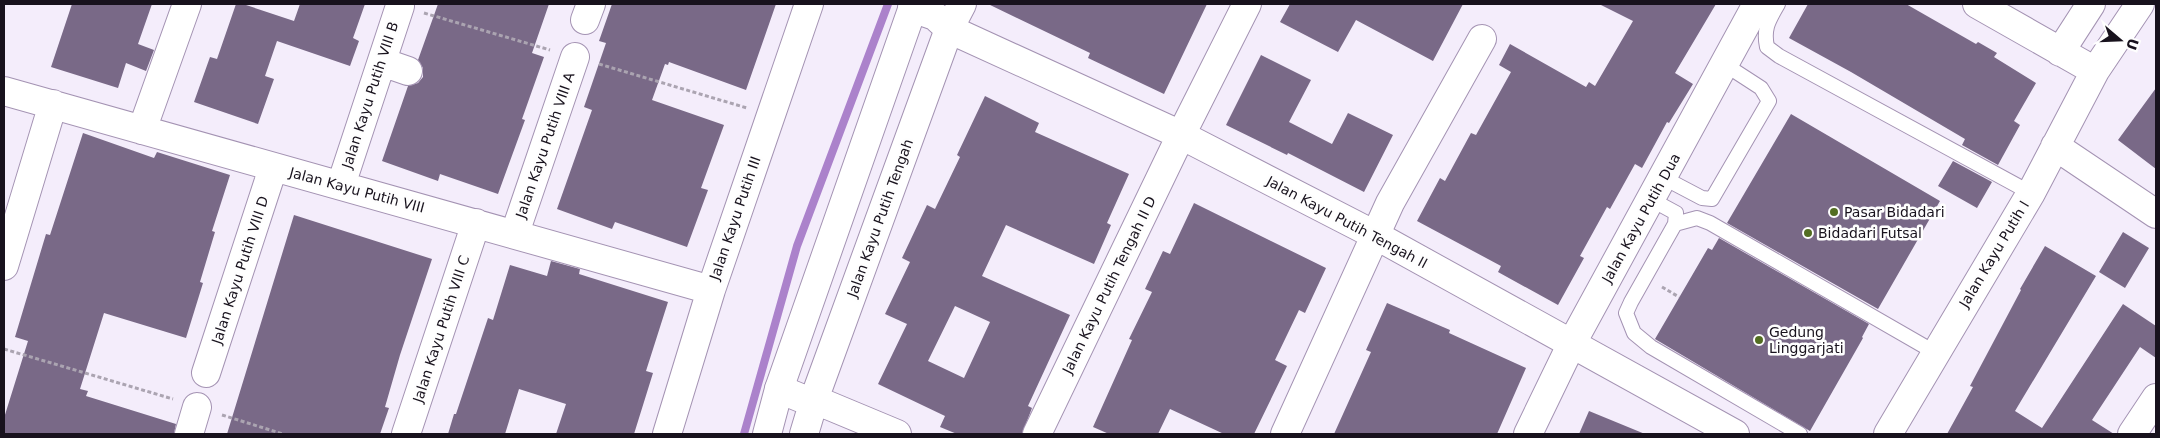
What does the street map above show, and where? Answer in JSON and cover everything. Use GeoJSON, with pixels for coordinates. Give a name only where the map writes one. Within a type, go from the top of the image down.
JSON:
{"type":"FeatureCollection","features":[{"type":"Feature","properties":{"kind":"street"},"geometry":{"type":"LineString","coordinates":[[142,130],[187,4]]}},
{"type":"Feature","properties":{"kind":"street","name":"Jalan Kayu Putih III"},"geometry":{"type":"LineString","coordinates":[[667,434],[711,290],[809,4]]}},
{"type":"Feature","properties":{"kind":"street","name":"Jalan Kayu Putih Tengah"},"geometry":{"type":"LineString","coordinates":[[804,434],[818,400],[950,29],[962,4]]}},
{"type":"Feature","properties":{"kind":"street","name":"Jalan Kayu Putih Tengah II D"},"geometry":{"type":"LineString","coordinates":[[1037,434],[1181,135],[1247,4]]}},
{"type":"Feature","properties":{"kind":"street","name":"Jalan Kayu Putih Dua"},"geometry":{"type":"LineString","coordinates":[[1528,434],[1572,343],[1658,189],[1757,4]]}},
{"type":"Feature","properties":{"kind":"street"},"geometry":{"type":"LineString","coordinates":[[1977,4],[2096,71]]}},
{"type":"Feature","properties":{"kind":"street"},"geometry":{"type":"LineString","coordinates":[[2060,52],[2091,4]]}},
{"type":"Feature","properties":{"kind":"street","name":"Jalan Kayu Putih I"},"geometry":{"type":"LineString","coordinates":[[1888,434],[2031,193],[2096,71],[2140,4]]}},
{"type":"Feature","properties":{"kind":"street","name":"Jalan Kayu Putih VIII B"},"geometry":{"type":"LineString","coordinates":[[341,184],[400,6]]}},
{"type":"Feature","properties":{"kind":"street"},"geometry":{"type":"LineString","coordinates":[[767,434],[781,384],[911,10]]}},
{"type":"Feature","properties":{"kind":"street","name":"Jalan Kayu Putih Tengah II"},"geometry":{"type":"LineString","coordinates":[[911,10],[935,16],[950,29],[1181,135],[1375,234],[1572,343],[1721,430]]}},
{"type":"Feature","properties":{"kind":"street"},"geometry":{"type":"LineString","coordinates":[[1285,434],[1390,203],[1482,39]]}},
{"type":"Feature","properties":{"kind":"street","name":"Jalan Kayu Putih VIII A"},"geometry":{"type":"LineString","coordinates":[[515,234],[575,57]]}},
{"type":"Feature","properties":{"kind":"street"},"geometry":{"type":"LineString","coordinates":[[382,62],[408,71]]}},
{"type":"Feature","properties":{"kind":"street","name":"Jalan Kayu Putih VIII"},"geometry":{"type":"LineString","coordinates":[[4,91],[273,168],[341,184],[711,290]]}},
{"type":"Feature","properties":{"kind":"street"},"geometry":{"type":"LineString","coordinates":[[4,266],[53,104]]}},
{"type":"Feature","properties":{"kind":"street"},"geometry":{"type":"LineString","coordinates":[[2055,146],[2156,214]]}},
{"type":"Feature","properties":{"kind":"street","name":"Jalan Kayu Putih VIII D"},"geometry":{"type":"LineString","coordinates":[[206,373],[273,168]]}},
{"type":"Feature","properties":{"kind":"street","name":"Jalan Kayu Putih VIII C"},"geometry":{"type":"LineString","coordinates":[[406,434],[476,223]]}},
{"type":"Feature","properties":{"kind":"street"},"geometry":{"type":"LineString","coordinates":[[781,384],[897,434]]}},
{"type":"Feature","properties":{"kind":"street"},"geometry":{"type":"LineString","coordinates":[[2132,434],[2156,398]]}},
{"type":"Feature","properties":{"kind":"street"},"geometry":{"type":"LineString","coordinates":[[189,434],[198,407]]}},
{"type":"Feature","properties":{"kind":"lane"},"geometry":{"type":"LineString","coordinates":[[1778,4],[1768,21],[1764,34],[1767,47],[1779,56],[2031,193]]}},
{"type":"Feature","properties":{"kind":"lane"},"geometry":{"type":"LineString","coordinates":[[1658,189],[1712,199],[1769,101],[1761,88],[1724,64]]}},
{"type":"Feature","properties":{"kind":"lane"},"geometry":{"type":"LineString","coordinates":[[1658,189],[1676,213],[1675,224],[1628,307],[1626,313],[1634,333],[1652,347],[1800,434]]}},
{"type":"Feature","properties":{"kind":"lane"},"geometry":{"type":"LineString","coordinates":[[1675,224],[1697,218],[1710,223],[1936,353]]}},
{"type":"Feature","properties":{"kind":"path"},"geometry":{"type":"LineString","coordinates":[[400,6],[770,115]]}},
{"type":"Feature","properties":{"kind":"path"},"geometry":{"type":"LineString","coordinates":[[4,349],[283,434]]}},
{"type":"Feature","properties":{"kind":"building"},"geometry":{"type":"Polygon","coordinates":[[[72,4],[152,4],[138,44],[154,50],[146,71],[126,63],[118,88],[51,67],[72,4]]]}},
{"type":"Feature","properties":{"kind":"building"},"geometry":{"type":"Polygon","coordinates":[[[236,4],[243,4],[294,21],[300,4],[365,4],[353,38],[359,41],[350,66],[277,41],[265,76],[274,79],[258,124],[194,102],[210,57],[217,59],[236,4]]]}},
{"type":"Feature","properties":{"kind":"building"},"geometry":{"type":"Polygon","coordinates":[[[438,4],[549,4],[532,53],[544,57],[522,119],[525,120],[498,194],[440,174],[438,181],[382,161],[408,86],[418,83],[423,77],[423,68],[418,60],[438,4]]]}},
{"type":"Feature","properties":{"kind":"building"},"geometry":{"type":"Polygon","coordinates":[[[612,4],[776,4],[746,90],[669,62],[668,65],[665,64],[652,100],[724,125],[701,188],[708,190],[687,247],[615,222],[612,229],[557,209],[592,110],[584,107],[606,43],[599,41],[612,4]]]}},
{"type":"Feature","properties":{"kind":"building"},"geometry":{"type":"Polygon","coordinates":[[[988,4],[1207,4],[1164,94],[1088,58],[1090,53],[988,4]]]}},
{"type":"Feature","properties":{"kind":"building"},"geometry":{"type":"Polygon","coordinates":[[[1290,4],[1463,4],[1433,61],[1356,20],[1338,52],[1280,22],[1290,4]]]}},
{"type":"Feature","properties":{"kind":"building"},"geometry":{"type":"Polygon","coordinates":[[[1599,4],[1716,4],[1675,73],[1693,84],[1669,123],[1667,122],[1642,168],[1635,164],[1610,209],[1607,207],[1580,256],[1584,258],[1558,305],[1498,272],[1501,266],[1417,221],[1440,178],[1445,181],[1471,133],[1476,135],[1511,72],[1499,65],[1510,44],[1586,87],[1589,82],[1595,86],[1633,21],[1599,4]]]}},
{"type":"Feature","properties":{"kind":"building"},"geometry":{"type":"Polygon","coordinates":[[[1808,4],[1906,4],[1976,44],[1978,42],[1997,53],[1994,57],[2036,83],[2014,121],[2020,125],[1998,165],[1962,145],[1965,139],[1789,38],[1808,4]]]}},
{"type":"Feature","properties":{"kind":"building"},"geometry":{"type":"Polygon","coordinates":[[[1261,55],[1311,80],[1289,122],[1332,144],[1348,113],[1393,135],[1364,192],[1288,153],[1287,155],[1226,125],[1261,55]]]}},
{"type":"Feature","properties":{"kind":"building"},"geometry":{"type":"Polygon","coordinates":[[[2156,88],[2156,169],[2118,140],[2156,88]]]}},
{"type":"Feature","properties":{"kind":"building"},"geometry":{"type":"Polygon","coordinates":[[[985,96],[1039,123],[1035,132],[1129,174],[1107,223],[1111,225],[1094,264],[1006,225],[982,276],[1070,315],[1028,406],[1032,408],[1022,434],[957,434],[940,427],[945,416],[878,384],[907,324],[885,314],[910,262],[902,258],[927,205],[935,209],[960,157],[957,155],[985,96]],[[955,306],[928,361],[964,378],[990,322],[955,306]]]}},
{"type":"Feature","properties":{"kind":"building","name":"Pasar Bidadari"},"geometry":{"type":"Polygon","coordinates":[[[1791,114],[1940,201],[1878,309],[1727,223],[1791,114]]]}},
{"type":"Feature","properties":{"kind":"building"},"geometry":{"type":"Polygon","coordinates":[[[83,133],[154,158],[157,152],[230,175],[212,231],[215,232],[200,282],[203,283],[186,338],[104,313],[80,389],[88,391],[86,396],[176,424],[174,434],[4,434],[4,418],[28,341],[15,337],[46,234],[50,235],[83,133]]]}},
{"type":"Feature","properties":{"kind":"building"},"geometry":{"type":"Polygon","coordinates":[[[1953,161],[1992,182],[1977,208],[1938,186],[1953,161]]]}},
{"type":"Feature","properties":{"kind":"building"},"geometry":{"type":"Polygon","coordinates":[[[1194,203],[1326,268],[1305,313],[1299,310],[1275,360],[1287,366],[1254,434],[1224,434],[1170,409],[1158,434],[1109,434],[1093,427],[1132,340],[1129,339],[1152,292],[1145,289],[1163,251],[1170,254],[1194,203]]]}},
{"type":"Feature","properties":{"kind":"building"},"geometry":{"type":"Polygon","coordinates":[[[294,215],[432,259],[400,355],[385,407],[389,408],[380,434],[227,434],[294,215]]]}},
{"type":"Feature","properties":{"kind":"building"},"geometry":{"type":"Polygon","coordinates":[[[2123,232],[2149,248],[2125,288],[2099,272],[2123,232]]]}},
{"type":"Feature","properties":{"kind":"building","name":"Gedung Linggarjati"},"geometry":{"type":"Polygon","coordinates":[[[1719,238],[1869,324],[1863,338],[1810,431],[1655,339],[1708,248],[1712,250],[1719,238]]]}},
{"type":"Feature","properties":{"kind":"building"},"geometry":{"type":"Polygon","coordinates":[[[2045,246],[2096,276],[2015,411],[2042,428],[2123,304],[2156,326],[2156,358],[2140,347],[2092,420],[2114,434],[1947,434],[1973,387],[1970,386],[2020,289],[2045,246]]]}},
{"type":"Feature","properties":{"kind":"building"},"geometry":{"type":"Polygon","coordinates":[[[551,261],[580,269],[579,274],[668,302],[646,371],[653,373],[634,434],[556,434],[566,404],[519,389],[505,434],[448,434],[488,318],[493,320],[510,265],[547,276],[551,261]]]}},
{"type":"Feature","properties":{"kind":"building"},"geometry":{"type":"Polygon","coordinates":[[[1387,303],[1450,330],[1449,333],[1526,368],[1497,434],[1334,434],[1371,352],[1366,350],[1387,303]]]}},
{"type":"Feature","properties":{"kind":"building"},"geometry":{"type":"Polygon","coordinates":[[[1589,411],[1645,434],[1579,434],[1589,411]]]}},
{"type":"Feature","properties":{"kind":"waterway"},"geometry":{"type":"LineString","coordinates":[[744,434],[797,246],[888,4]]}},
{"type":"Feature","properties":{"kind":"place","name":"Pasar Bidadari"},"geometry":{"type":"Point","coordinates":[1834,212]}},
{"type":"Feature","properties":{"kind":"place","name":"Bidadari Futsal"},"geometry":{"type":"Point","coordinates":[1808,233]}},
{"type":"Feature","properties":{"kind":"place","name":"Gedung Linggarjati"},"geometry":{"type":"Point","coordinates":[1759,340]}}]}
